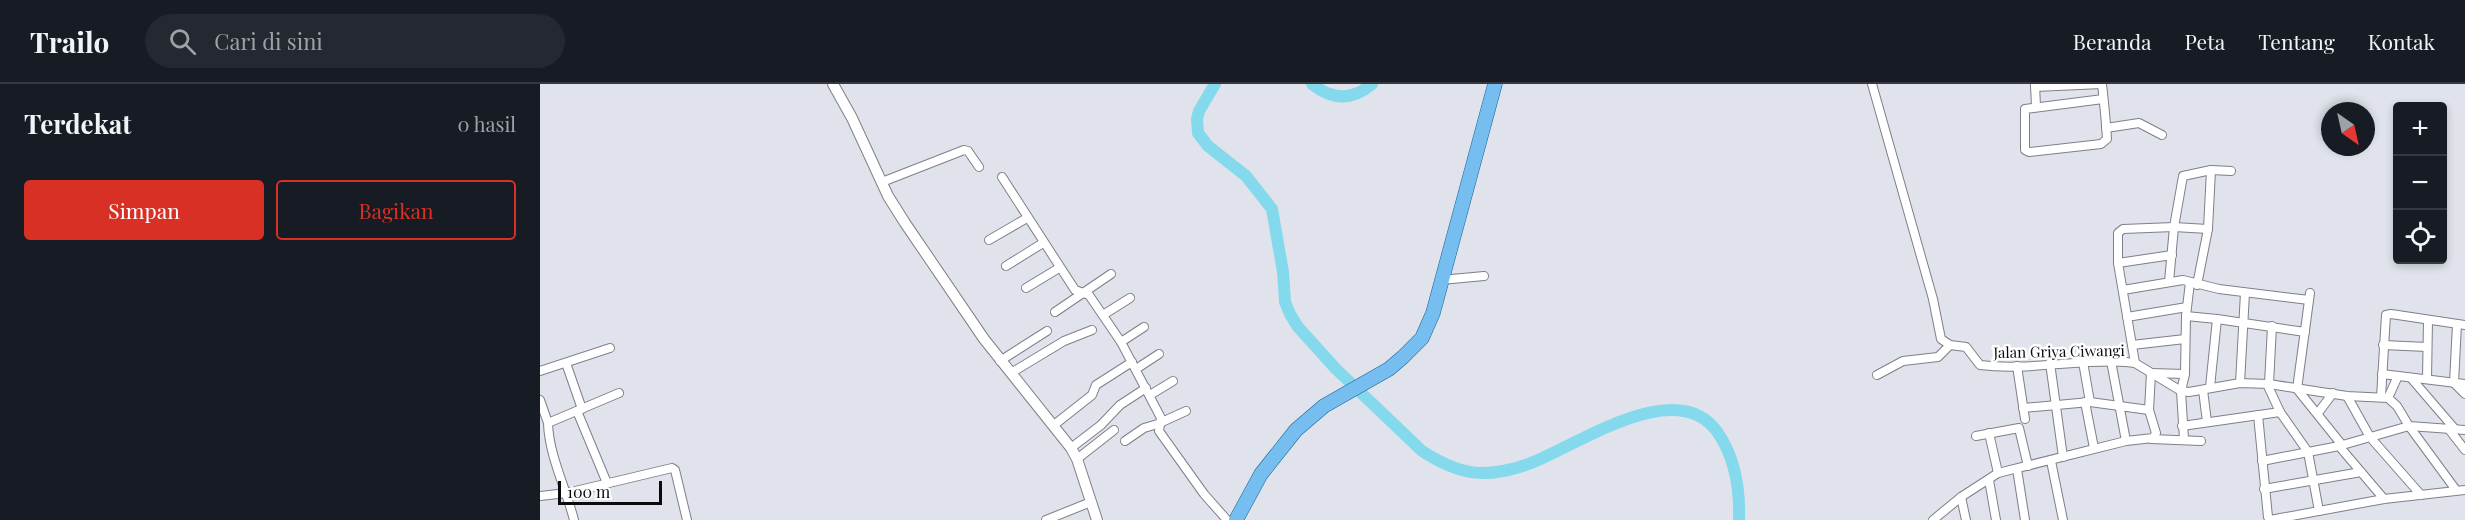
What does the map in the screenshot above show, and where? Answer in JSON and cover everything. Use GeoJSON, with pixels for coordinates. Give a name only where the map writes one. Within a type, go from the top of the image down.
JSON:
{"type":"FeatureCollection","features":[{"type":"Feature","properties":{"kind":"main road"},"geometry":{"type":"LineString","coordinates":[[1236,520],[1266,466],[1296,430],[1324,406],[1389,369],[1422,338],[1432,313],[1496,84]]}},
{"type":"Feature","properties":{"kind":"street"},"geometry":{"type":"LineString","coordinates":[[833,84],[856,124],[882,182],[905,224],[1000,361],[1054,424],[1071,448],[1077,459],[1097,520]]}},
{"type":"Feature","properties":{"kind":"street"},"geometry":{"type":"LineString","coordinates":[[1872,84],[1933,299],[1941,339],[1950,345],[1938,357],[1903,362],[1877,375]]}},
{"type":"Feature","properties":{"kind":"street"},"geometry":{"type":"LineString","coordinates":[[2036,107],[2035,86],[2102,84],[2107,139],[2101,144],[2029,152],[2025,150],[2024,111],[2026,108],[2036,107],[2103,99]]}},
{"type":"Feature","properties":{"kind":"street"},"geometry":{"type":"LineString","coordinates":[[2106,128],[2139,123],[2162,135]]}},
{"type":"Feature","properties":{"kind":"street"},"geometry":{"type":"LineString","coordinates":[[882,182],[964,150],[968,151],[979,167]]}},
{"type":"Feature","properties":{"kind":"street"},"geometry":{"type":"LineString","coordinates":[[2184,439],[2181,391],[2185,374],[2187,306],[2208,229],[2211,170]]}},
{"type":"Feature","properties":{"kind":"street"},"geometry":{"type":"LineString","coordinates":[[2169,282],[2174,226],[2183,176],[2211,170],[2231,171]]}},
{"type":"Feature","properties":{"kind":"street"},"geometry":{"type":"LineString","coordinates":[[1002,177],[1059,268],[1076,291],[1091,297],[1121,342],[1148,392],[1161,423],[1159,431],[1181,464],[1227,520]]}},
{"type":"Feature","properties":{"kind":"street"},"geometry":{"type":"LineString","coordinates":[[989,240],[1027,218]]}},
{"type":"Feature","properties":{"kind":"street"},"geometry":{"type":"LineString","coordinates":[[2135,363],[2118,263],[2117,235],[2120,231],[2174,226],[2208,229]]}},
{"type":"Feature","properties":{"kind":"street"},"geometry":{"type":"LineString","coordinates":[[1006,266],[1043,243]]}},
{"type":"Feature","properties":{"kind":"street"},"geometry":{"type":"LineString","coordinates":[[2118,263],[2172,255]]}},
{"type":"Feature","properties":{"kind":"street"},"geometry":{"type":"LineString","coordinates":[[1026,288],[1059,268]]}},
{"type":"Feature","properties":{"kind":"street"},"geometry":{"type":"LineString","coordinates":[[1055,312],[1111,274]]}},
{"type":"Feature","properties":{"kind":"street"},"geometry":{"type":"LineString","coordinates":[[1441,280],[1484,276]]}},
{"type":"Feature","properties":{"kind":"street"},"geometry":{"type":"LineString","coordinates":[[2123,290],[2169,282],[2194,283],[2245,294],[2309,297],[2297,389]]}},
{"type":"Feature","properties":{"kind":"street"},"geometry":{"type":"LineString","coordinates":[[2240,383],[2245,294]]}},
{"type":"Feature","properties":{"kind":"street"},"geometry":{"type":"LineString","coordinates":[[1103,315],[1130,298]]}},
{"type":"Feature","properties":{"kind":"street"},"geometry":{"type":"LineString","coordinates":[[2127,317],[2187,306]]}},
{"type":"Feature","properties":{"kind":"street"},"geometry":{"type":"LineString","coordinates":[[2384,397],[2382,374],[2384,320],[2388,314],[2461,324],[2454,382],[2465,394]]}},
{"type":"Feature","properties":{"kind":"street"},"geometry":{"type":"LineString","coordinates":[[2186,316],[2217,318],[2305,332]]}},
{"type":"Feature","properties":{"kind":"street"},"geometry":{"type":"LineString","coordinates":[[2207,422],[2206,388],[2217,318]]}},
{"type":"Feature","properties":{"kind":"street"},"geometry":{"type":"LineString","coordinates":[[2427,379],[2428,320]]}},
{"type":"Feature","properties":{"kind":"street"},"geometry":{"type":"LineString","coordinates":[[2272,326],[2268,384],[2280,412],[2308,452],[2319,511]]}},
{"type":"Feature","properties":{"kind":"street"},"geometry":{"type":"LineString","coordinates":[[1121,342],[1144,327]]}},
{"type":"Feature","properties":{"kind":"street"},"geometry":{"type":"LineString","coordinates":[[1011,373],[1064,341],[1092,330]]}},
{"type":"Feature","properties":{"kind":"street"},"geometry":{"type":"LineString","coordinates":[[1000,361],[1047,331]]}},
{"type":"Feature","properties":{"kind":"street"},"geometry":{"type":"LineString","coordinates":[[2132,345],[2185,339]]}},
{"type":"Feature","properties":{"kind":"street","name":"Jalan Griya Ciwangi"},"geometry":{"type":"LineString","coordinates":[[1950,345],[1966,347],[1980,365],[2017,366],[2111,361],[2135,363],[2181,391]]}},
{"type":"Feature","properties":{"kind":"street"},"geometry":{"type":"LineString","coordinates":[[2383,345],[2427,347]]}},
{"type":"Feature","properties":{"kind":"street"},"geometry":{"type":"LineString","coordinates":[[540,371],[610,348]]}},
{"type":"Feature","properties":{"kind":"street"},"geometry":{"type":"LineString","coordinates":[[1054,424],[1092,395],[1096,386],[1159,354]]}},
{"type":"Feature","properties":{"kind":"street"},"geometry":{"type":"LineString","coordinates":[[2111,361],[2126,441]]}},
{"type":"Feature","properties":{"kind":"street"},"geometry":{"type":"LineString","coordinates":[[2083,362],[2094,448]]}},
{"type":"Feature","properties":{"kind":"street"},"geometry":{"type":"LineString","coordinates":[[566,363],[580,410],[607,483]]}},
{"type":"Feature","properties":{"kind":"street"},"geometry":{"type":"LineString","coordinates":[[2050,363],[2063,458]]}},
{"type":"Feature","properties":{"kind":"street"},"geometry":{"type":"LineString","coordinates":[[2017,366],[2025,419]]}},
{"type":"Feature","properties":{"kind":"street"},"geometry":{"type":"LineString","coordinates":[[2151,439],[2156,433],[2149,410],[2151,373],[2185,374]]}},
{"type":"Feature","properties":{"kind":"street"},"geometry":{"type":"LineString","coordinates":[[2382,374],[2465,384]]}},
{"type":"Feature","properties":{"kind":"street"},"geometry":{"type":"LineString","coordinates":[[2384,397],[2398,376]]}},
{"type":"Feature","properties":{"kind":"street"},"geometry":{"type":"LineString","coordinates":[[2411,378],[2451,428],[2465,450]]}},
{"type":"Feature","properties":{"kind":"street"},"geometry":{"type":"LineString","coordinates":[[1071,448],[1101,425],[1119,405],[1173,381]]}},
{"type":"Feature","properties":{"kind":"street"},"geometry":{"type":"LineString","coordinates":[[2181,391],[2240,383],[2268,384],[2347,396],[2384,397],[2397,406],[2409,426],[2461,490]]}},
{"type":"Feature","properties":{"kind":"street"},"geometry":{"type":"LineString","coordinates":[[2297,389],[2318,412],[2361,472],[2384,499]]}},
{"type":"Feature","properties":{"kind":"street"},"geometry":{"type":"LineString","coordinates":[[548,423],[619,393]]}},
{"type":"Feature","properties":{"kind":"street"},"geometry":{"type":"LineString","coordinates":[[2318,412],[2333,393]]}},
{"type":"Feature","properties":{"kind":"street"},"geometry":{"type":"LineString","coordinates":[[2347,396],[2370,437],[2421,495]]}},
{"type":"Feature","properties":{"kind":"street"},"geometry":{"type":"LineString","coordinates":[[540,400],[548,423],[555,461],[574,520]]}},
{"type":"Feature","properties":{"kind":"street"},"geometry":{"type":"LineString","coordinates":[[2024,408],[2087,402],[2149,410]]}},
{"type":"Feature","properties":{"kind":"street"},"geometry":{"type":"LineString","coordinates":[[1125,441],[1144,428],[1186,411]]}},
{"type":"Feature","properties":{"kind":"street"},"geometry":{"type":"LineString","coordinates":[[2182,426],[2280,412]]}},
{"type":"Feature","properties":{"kind":"street"},"geometry":{"type":"LineString","coordinates":[[2258,415],[2269,519],[2384,499],[2461,490]]}},
{"type":"Feature","properties":{"kind":"street"},"geometry":{"type":"LineString","coordinates":[[2262,461],[2341,445],[2409,426],[2465,429]]}},
{"type":"Feature","properties":{"kind":"street"},"geometry":{"type":"LineString","coordinates":[[1976,436],[2019,428],[2028,466]]}},
{"type":"Feature","properties":{"kind":"street"},"geometry":{"type":"LineString","coordinates":[[1077,459],[1114,430]]}},
{"type":"Feature","properties":{"kind":"street"},"geometry":{"type":"LineString","coordinates":[[1989,433],[1998,473]]}},
{"type":"Feature","properties":{"kind":"street"},"geometry":{"type":"LineString","coordinates":[[1935,519],[1961,497],[1998,473],[2126,441],[2184,439],[2201,441]]}},
{"type":"Feature","properties":{"kind":"street"},"geometry":{"type":"LineString","coordinates":[[2051,460],[2063,520]]}},
{"type":"Feature","properties":{"kind":"street"},"geometry":{"type":"LineString","coordinates":[[540,496],[567,493],[674,468],[687,520]]}},
{"type":"Feature","properties":{"kind":"street"},"geometry":{"type":"LineString","coordinates":[[2017,469],[2025,520]]}},
{"type":"Feature","properties":{"kind":"street"},"geometry":{"type":"LineString","coordinates":[[2265,489],[2361,472]]}},
{"type":"Feature","properties":{"kind":"street"},"geometry":{"type":"LineString","coordinates":[[1989,480],[1996,520]]}},
{"type":"Feature","properties":{"kind":"street"},"geometry":{"type":"LineString","coordinates":[[1961,497],[1966,520]]}},
{"type":"Feature","properties":{"kind":"street"},"geometry":{"type":"LineString","coordinates":[[1046,520],[1091,502]]}},
{"type":"Feature","properties":{"kind":"waterway"},"geometry":{"type":"LineString","coordinates":[[1215,84],[1199,111],[1198,133],[1208,146],[1246,176],[1272,209],[1283,272],[1285,302],[1290,314],[1298,327],[1336,369],[1422,451],[1458,469],[1474,473],[1500,471],[1531,463],[1627,419],[1654,412],[1679,410],[1700,417],[1718,433],[1724,443],[1735,475],[1739,497],[1739,520]]}},
{"type":"Feature","properties":{"kind":"waterway"},"geometry":{"type":"LineString","coordinates":[[1312,84],[1334,96],[1350,96],[1372,84]]}}]}
